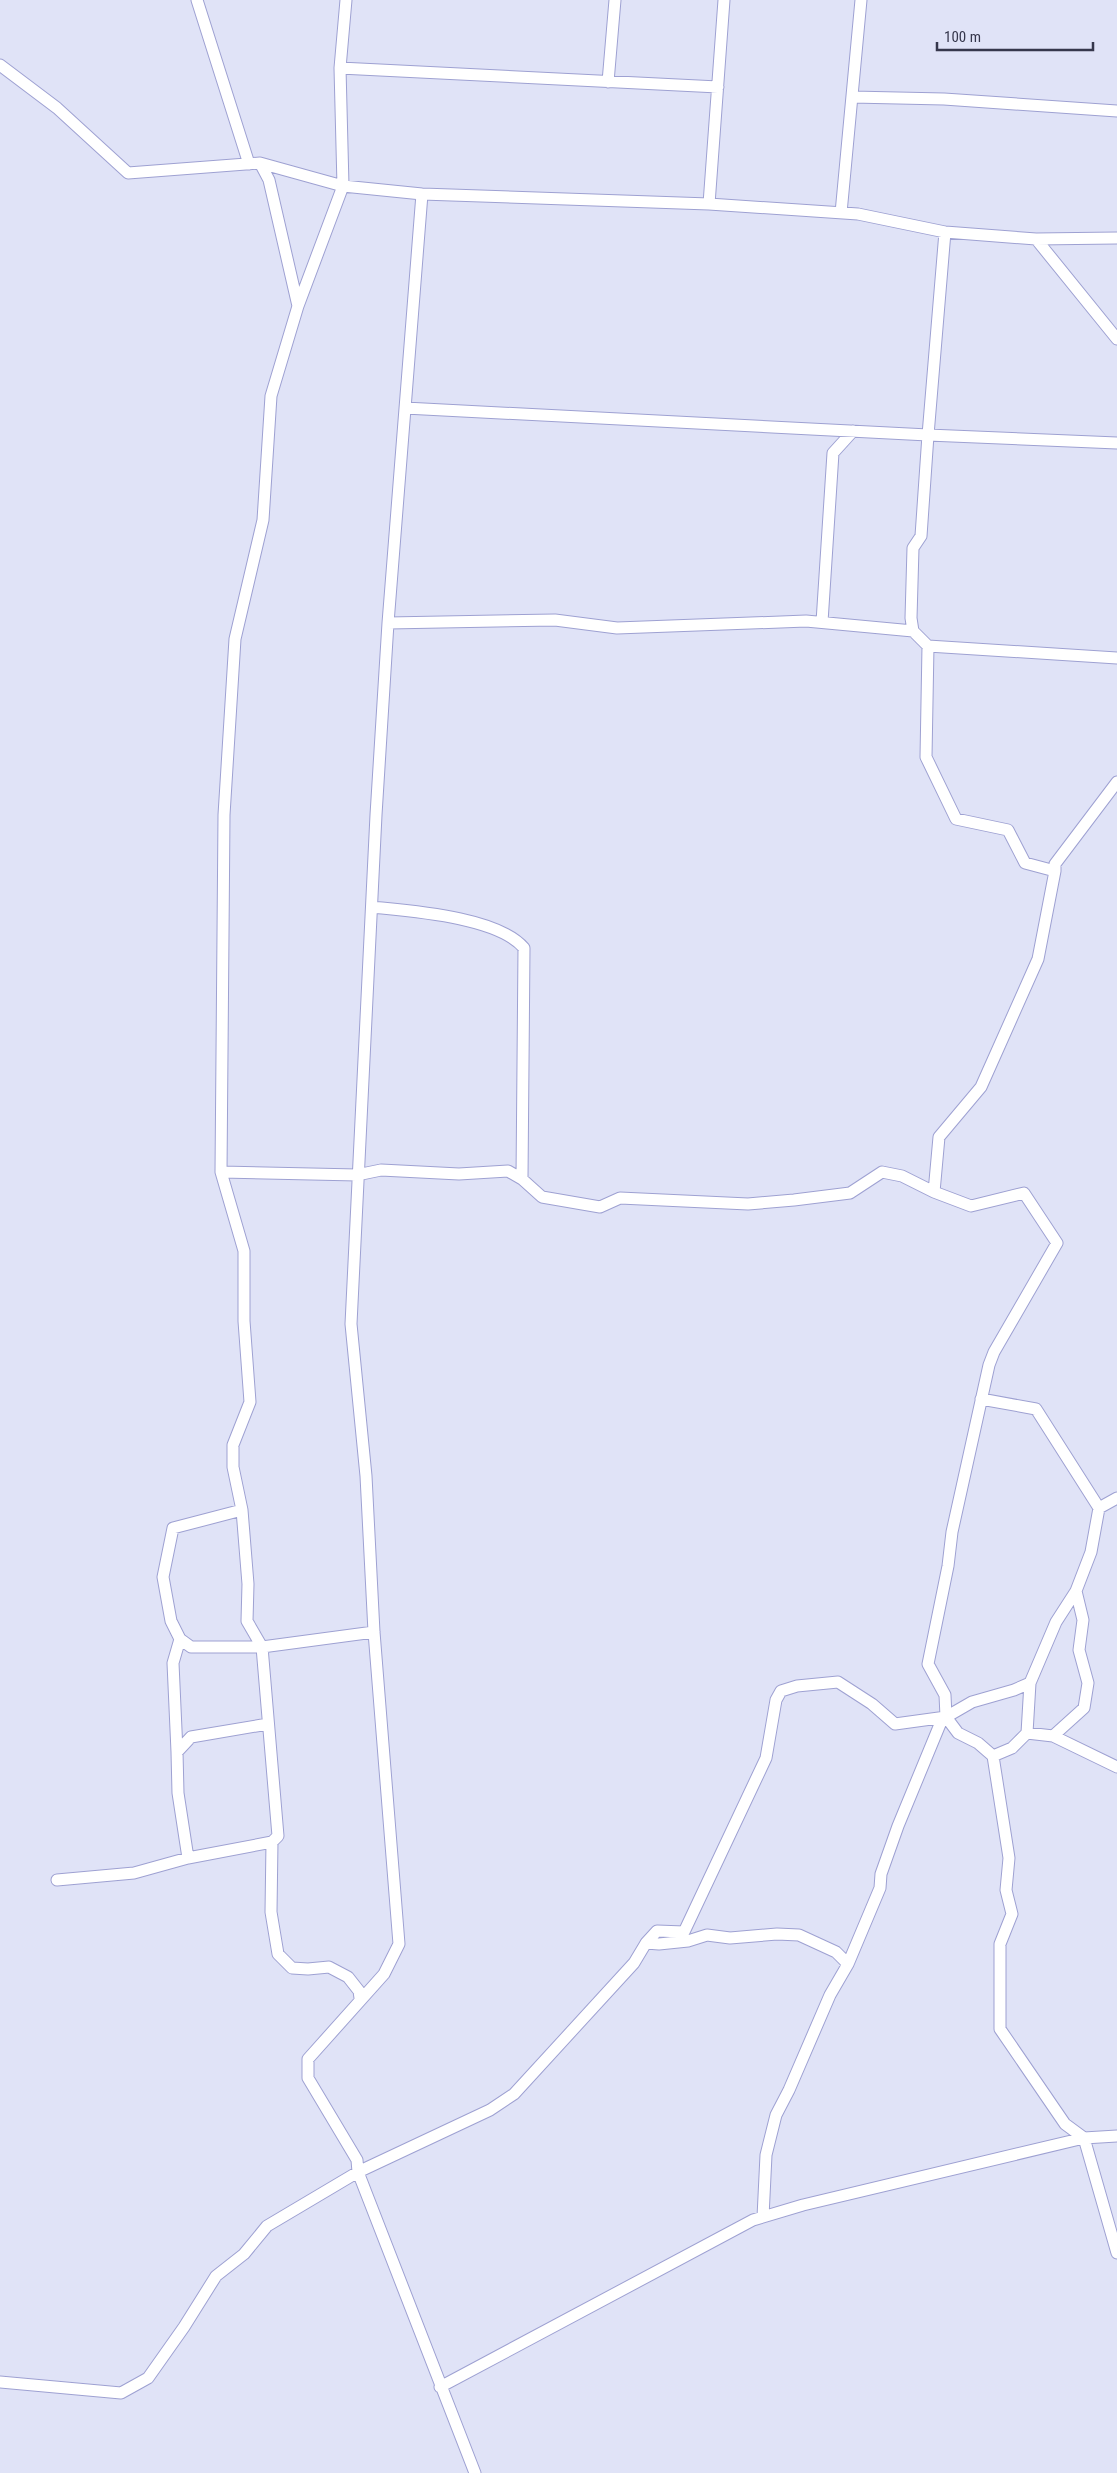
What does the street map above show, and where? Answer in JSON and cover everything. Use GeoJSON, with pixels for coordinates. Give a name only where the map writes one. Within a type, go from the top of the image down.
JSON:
{"type":"FeatureCollection","features":[{"type":"Feature","properties":{"kind":"street"},"geometry":{"type":"LineString","coordinates":[[197,0],[255,164],[270,180],[298,306]]}},
{"type":"Feature","properties":{"kind":"street"},"geometry":{"type":"LineString","coordinates":[[57,1880],[134,1873],[188,1858],[272,1842],[278,1836],[262,1647],[247,1622],[248,1584],[242,1510],[233,1467],[233,1445],[250,1402],[243,1313],[244,1251],[221,1172],[224,815],[235,639],[263,520],[271,396],[298,306],[343,186],[340,68],[346,0]]}},
{"type":"Feature","properties":{"kind":"street"},"geometry":{"type":"LineString","coordinates":[[608,82],[615,0]]}},
{"type":"Feature","properties":{"kind":"street"},"geometry":{"type":"LineString","coordinates":[[709,204],[724,0]]}},
{"type":"Feature","properties":{"kind":"street"},"geometry":{"type":"LineString","coordinates":[[841,213],[861,0]]}},
{"type":"Feature","properties":{"kind":"street"},"geometry":{"type":"LineString","coordinates":[[0,65],[57,108],[128,173],[255,164],[343,186],[422,194],[709,204],[858,214],[945,232],[1036,239],[1117,238]]}},
{"type":"Feature","properties":{"kind":"street"},"geometry":{"type":"LineString","coordinates":[[340,68],[718,87]]}},
{"type":"Feature","properties":{"kind":"street"},"geometry":{"type":"LineString","coordinates":[[852,97],[944,99],[1117,111]]}},
{"type":"Feature","properties":{"kind":"street"},"geometry":{"type":"LineString","coordinates":[[422,194],[388,623],[357,1175],[351,1324],[366,1476],[374,1632],[399,1944],[384,1974],[360,1998],[308,2059],[308,2078],[357,2160],[358,2172],[475,2473]]}},
{"type":"Feature","properties":{"kind":"street"},"geometry":{"type":"LineString","coordinates":[[945,232],[921,536],[913,548],[911,618],[913,631],[928,646],[1117,658]]}},
{"type":"Feature","properties":{"kind":"street"},"geometry":{"type":"LineString","coordinates":[[1036,239],[1117,339]]}},
{"type":"Feature","properties":{"kind":"street"},"geometry":{"type":"LineString","coordinates":[[405,408],[1117,443]]}},
{"type":"Feature","properties":{"kind":"street"},"geometry":{"type":"LineString","coordinates":[[822,622],[834,453],[853,431]]}},
{"type":"Feature","properties":{"kind":"street"},"geometry":{"type":"LineString","coordinates":[[388,623],[555,620],[617,628],[720,623],[822,622],[913,631]]}},
{"type":"Feature","properties":{"kind":"street"},"geometry":{"type":"LineString","coordinates":[[928,646],[926,757],[956,819],[1008,830],[1025,863],[1055,871]]}},
{"type":"Feature","properties":{"kind":"street"},"geometry":{"type":"LineString","coordinates":[[934,1192],[939,1137],[981,1087],[1038,959],[1055,864],[1117,782]]}},
{"type":"Feature","properties":{"kind":"street"},"geometry":{"type":"LineString","coordinates":[[372,907],[435,913],[476,924],[507,935],[524,948],[522,1179]]}},
{"type":"Feature","properties":{"kind":"street"},"geometry":{"type":"LineString","coordinates":[[221,1172],[357,1175],[381,1170],[459,1174],[508,1171],[522,1179],[542,1197],[600,1207],[620,1198],[748,1204],[794,1200],[850,1193],[882,1172],[902,1176],[934,1192],[971,1206],[1024,1193],[1057,1243],[994,1352],[981,1399],[952,1532],[948,1566],[928,1664],[945,1695],[944,1717],[898,1826],[881,1874],[880,1888],[848,1964],[830,1995],[789,2090],[776,2115],[766,2155],[762,2217]]}},
{"type":"Feature","properties":{"kind":"street"},"geometry":{"type":"LineString","coordinates":[[981,1399],[1036,1410],[1099,1508],[1091,1552],[1076,1591],[1056,1622],[1030,1683],[1027,1733],[1012,1748],[1002,1754],[993,1756]]}},
{"type":"Feature","properties":{"kind":"street"},"geometry":{"type":"LineString","coordinates":[[1099,1508],[1117,1498]]}},
{"type":"Feature","properties":{"kind":"street"},"geometry":{"type":"LineString","coordinates":[[242,1510],[173,1528],[163,1577],[171,1621],[180,1639],[191,1647],[262,1647],[374,1632]]}},
{"type":"Feature","properties":{"kind":"street"},"geometry":{"type":"LineString","coordinates":[[1053,1736],[1084,1708],[1088,1683],[1080,1650],[1083,1620],[1076,1591]]}},
{"type":"Feature","properties":{"kind":"street"},"geometry":{"type":"LineString","coordinates":[[180,1639],[173,1662],[178,1793],[188,1858]]}},
{"type":"Feature","properties":{"kind":"street"},"geometry":{"type":"LineString","coordinates":[[0,2382],[121,2393],[148,2378],[184,2327],[216,2276],[244,2254],[267,2226],[358,2172],[490,2110],[514,2094],[634,1963],[646,1943],[657,1931],[684,1932],[766,1758],[776,1700],[781,1690],[797,1686],[838,1682],[872,1704],[895,1724],[944,1717],[972,1702],[1014,1690],[1030,1683]]}},
{"type":"Feature","properties":{"kind":"street"},"geometry":{"type":"LineString","coordinates":[[944,1717],[958,1733],[978,1743],[993,1756],[1009,1858],[1006,1890],[1012,1914],[1000,1944],[1000,2029],[1054,2111],[1065,2124],[1084,2138],[1117,2253]]}},
{"type":"Feature","properties":{"kind":"street"},"geometry":{"type":"LineString","coordinates":[[177,1752],[191,1737],[268,1724]]}},
{"type":"Feature","properties":{"kind":"street"},"geometry":{"type":"LineString","coordinates":[[1027,1733],[1053,1736],[1117,1767]]}},
{"type":"Feature","properties":{"kind":"street"},"geometry":{"type":"LineString","coordinates":[[272,1842],[271,1912],[278,1954],[292,1968],[308,1970],[329,1967],[348,1977],[359,1991],[360,1998]]}},
{"type":"Feature","properties":{"kind":"street"},"geometry":{"type":"LineString","coordinates":[[646,1943],[688,1941],[707,1936],[730,1938],[777,1934],[799,1935],[836,1952],[848,1964]]}},
{"type":"Feature","properties":{"kind":"street"},"geometry":{"type":"LineString","coordinates":[[440,2387],[753,2220],[804,2205],[1084,2138],[1117,2136]]}}]}
